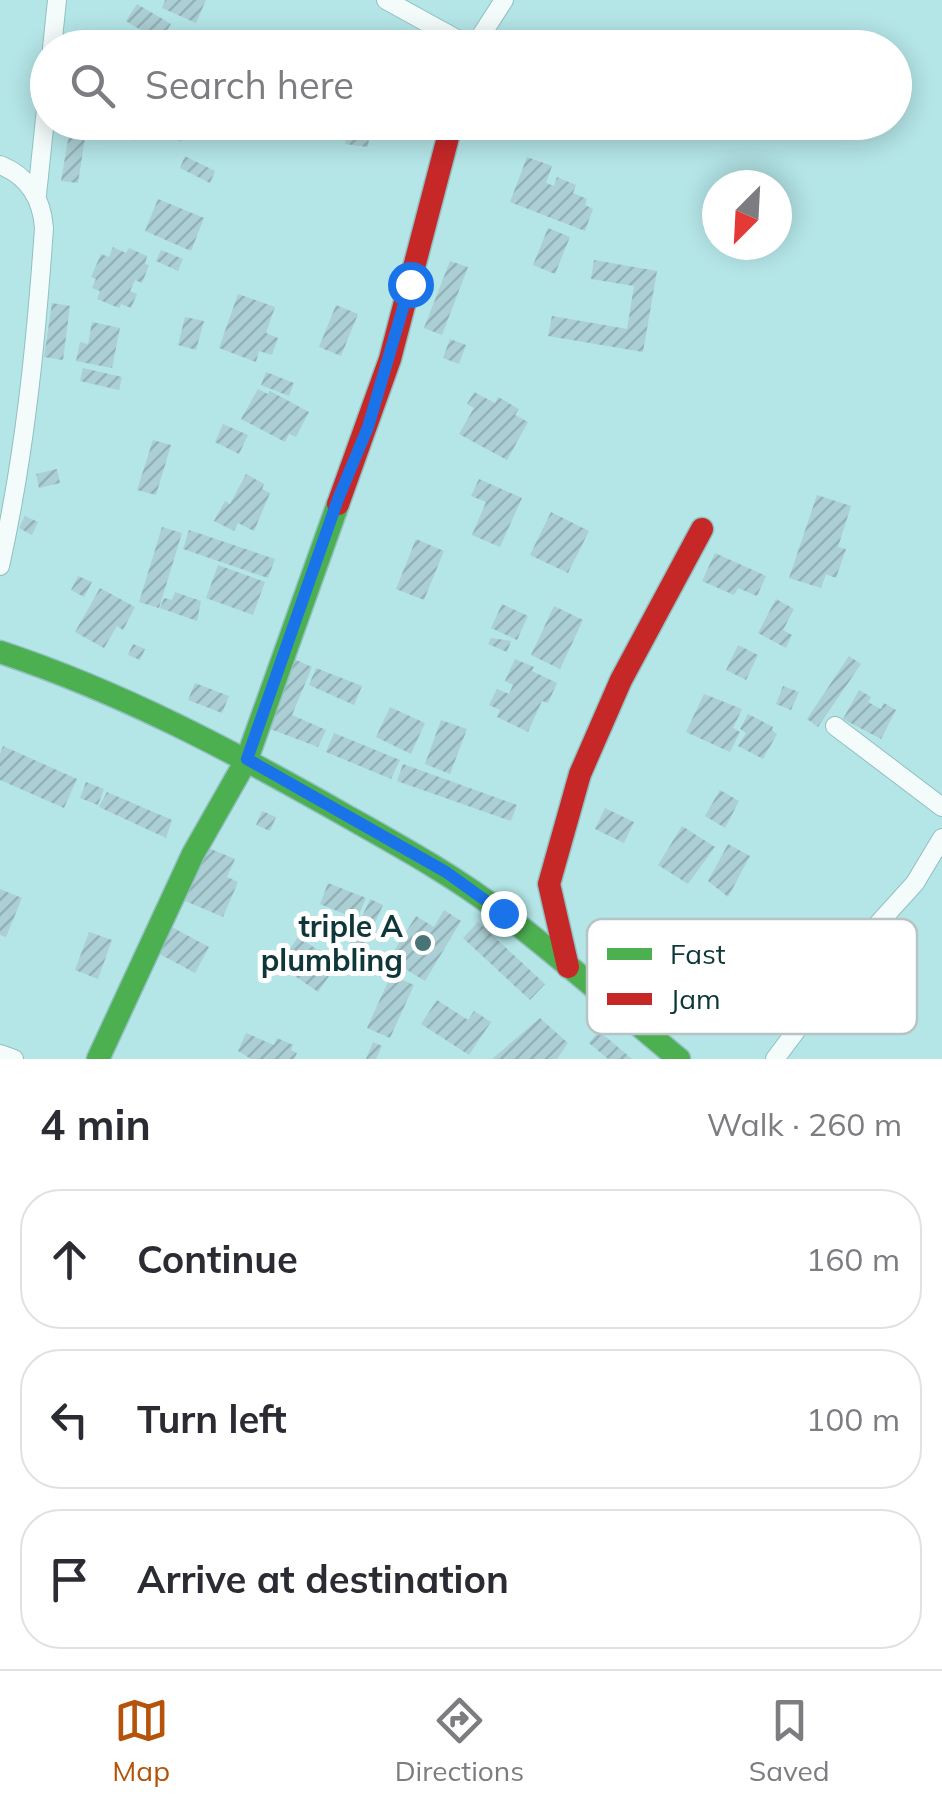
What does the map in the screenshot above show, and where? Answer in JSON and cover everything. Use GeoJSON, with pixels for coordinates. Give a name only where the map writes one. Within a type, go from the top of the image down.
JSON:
{"type":"FeatureCollection","features":[{"type":"Feature","properties":{"kind":"street"},"geometry":{"type":"LineString","coordinates":[[54,30],[57,0]]}},
{"type":"Feature","properties":{"kind":"street"},"geometry":{"type":"LineString","coordinates":[[386,0],[440,30]]}},
{"type":"Feature","properties":{"kind":"street"},"geometry":{"type":"LineString","coordinates":[[485,30],[504,0]]}},
{"type":"Feature","properties":{"kind":"street"},"geometry":{"type":"LineString","coordinates":[[36,195],[42,140]]}},
{"type":"Feature","properties":{"kind":"street"},"geometry":{"type":"LineString","coordinates":[[98,1059],[193,854],[247,759],[390,359],[447,140]]}},
{"type":"Feature","properties":{"kind":"street"},"geometry":{"type":"LineString","coordinates":[[0,164],[24,179],[36,195],[43,211],[44,228],[34,369],[14,504],[0,566]]}},
{"type":"Feature","properties":{"kind":"street"},"geometry":{"type":"LineString","coordinates":[[568,968],[549,884],[575,792],[621,680],[702,529]]}},
{"type":"Feature","properties":{"kind":"street"},"geometry":{"type":"LineString","coordinates":[[0,652],[58,671],[138,705],[247,759],[446,872],[503,913],[587,984]]}},
{"type":"Feature","properties":{"kind":"street"},"geometry":{"type":"LineString","coordinates":[[835,726],[942,808]]}},
{"type":"Feature","properties":{"kind":"street"},"geometry":{"type":"LineString","coordinates":[[882,919],[915,883],[942,838]]}},
{"type":"Feature","properties":{"kind":"street"},"geometry":{"type":"LineString","coordinates":[[649,1034],[679,1059]]}},
{"type":"Feature","properties":{"kind":"street"},"geometry":{"type":"LineString","coordinates":[[774,1059],[793,1034]]}},
{"type":"Feature","properties":{"kind":"street"},"geometry":{"type":"LineString","coordinates":[[0,1054],[14,1059]]}},
{"type":"Feature","properties":{"kind":"building"},"geometry":{"type":"Polygon","coordinates":[[[165,0],[206,0],[196,23],[162,8],[165,0]]]}},
{"type":"Feature","properties":{"kind":"building"},"geometry":{"type":"Polygon","coordinates":[[[137,4],[171,24],[167,30],[141,30],[126,21],[137,4]]]}},
{"type":"Feature","properties":{"kind":"building"},"geometry":{"type":"Polygon","coordinates":[[[68,140],[85,140],[78,183],[61,181],[68,140]]]}},
{"type":"Feature","properties":{"kind":"building"},"geometry":{"type":"Polygon","coordinates":[[[345,140],[369,140],[368,147],[345,144],[345,140]]]}},
{"type":"Feature","properties":{"kind":"building"},"geometry":{"type":"Polygon","coordinates":[[[185,156],[215,171],[210,183],[180,168],[185,156]]]}},
{"type":"Feature","properties":{"kind":"building"},"geometry":{"type":"Polygon","coordinates":[[[527,157],[552,166],[546,183],[554,186],[557,177],[576,185],[573,193],[587,199],[585,205],[593,209],[585,231],[510,202],[527,157]]]}},
{"type":"Feature","properties":{"kind":"building"},"geometry":{"type":"Polygon","coordinates":[[[158,199],[204,218],[191,251],[145,231],[158,199]]]}},
{"type":"Feature","properties":{"kind":"building"},"geometry":{"type":"Polygon","coordinates":[[[548,228],[570,237],[555,274],[533,265],[548,228]]]}},
{"type":"Feature","properties":{"kind":"building"},"geometry":{"type":"Polygon","coordinates":[[[113,247],[126,253],[129,248],[147,256],[145,264],[149,265],[142,283],[135,280],[130,291],[137,294],[131,308],[121,304],[119,308],[97,299],[100,291],[92,288],[96,279],[91,277],[101,254],[109,257],[113,247]]]}},
{"type":"Feature","properties":{"kind":"building"},"geometry":{"type":"Polygon","coordinates":[[[161,250],[183,259],[178,271],[156,261],[161,250]]]}},
{"type":"Feature","properties":{"kind":"building"},"geometry":{"type":"Polygon","coordinates":[[[594,260],[657,271],[643,352],[548,336],[552,316],[627,329],[634,286],[591,279],[594,260]]]}},
{"type":"Feature","properties":{"kind":"building"},"geometry":{"type":"Polygon","coordinates":[[[450,261],[468,267],[442,335],[424,328],[450,261]]]}},
{"type":"Feature","properties":{"kind":"building"},"geometry":{"type":"Polygon","coordinates":[[[238,294],[275,307],[266,333],[278,338],[272,355],[259,351],[256,362],[219,348],[238,294]]]}},
{"type":"Feature","properties":{"kind":"building"},"geometry":{"type":"Polygon","coordinates":[[[52,303],[70,306],[63,360],[44,357],[52,303]]]}},
{"type":"Feature","properties":{"kind":"building"},"geometry":{"type":"Polygon","coordinates":[[[336,305],[358,314],[341,356],[319,347],[336,305]]]}},
{"type":"Feature","properties":{"kind":"building"},"geometry":{"type":"Polygon","coordinates":[[[185,317],[204,321],[196,350],[178,345],[185,317]]]}},
{"type":"Feature","properties":{"kind":"building"},"geometry":{"type":"Polygon","coordinates":[[[92,322],[120,328],[112,368],[76,361],[80,342],[88,344],[92,322]]]}},
{"type":"Feature","properties":{"kind":"building"},"geometry":{"type":"Polygon","coordinates":[[[450,339],[466,345],[459,364],[443,358],[450,339]]]}},
{"type":"Feature","properties":{"kind":"building"},"geometry":{"type":"Polygon","coordinates":[[[83,368],[122,377],[119,390],[80,381],[83,368]]]}},
{"type":"Feature","properties":{"kind":"building"},"geometry":{"type":"Polygon","coordinates":[[[266,372],[294,383],[289,396],[261,385],[266,372]]]}},
{"type":"Feature","properties":{"kind":"building"},"geometry":{"type":"Polygon","coordinates":[[[258,389],[268,394],[270,391],[309,412],[296,437],[289,434],[285,442],[241,419],[258,389]]]}},
{"type":"Feature","properties":{"kind":"building"},"geometry":{"type":"Polygon","coordinates":[[[474,392],[495,403],[498,397],[519,409],[515,415],[528,422],[507,460],[459,434],[474,408],[467,404],[474,392]]]}},
{"type":"Feature","properties":{"kind":"building"},"geometry":{"type":"Polygon","coordinates":[[[223,424],[248,435],[239,454],[215,442],[223,424]]]}},
{"type":"Feature","properties":{"kind":"building"},"geometry":{"type":"Polygon","coordinates":[[[153,440],[171,445],[156,495],[137,490],[153,440]]]}},
{"type":"Feature","properties":{"kind":"building"},"geometry":{"type":"Polygon","coordinates":[[[57,469],[60,483],[39,488],[36,474],[57,469]]]}},
{"type":"Feature","properties":{"kind":"building"},"geometry":{"type":"Polygon","coordinates":[[[246,474],[264,484],[262,489],[270,493],[254,531],[238,523],[234,531],[214,521],[225,501],[230,504],[246,474]]]}},
{"type":"Feature","properties":{"kind":"building"},"geometry":{"type":"Polygon","coordinates":[[[479,479],[522,498],[500,547],[472,535],[486,502],[471,496],[479,479]]]}},
{"type":"Feature","properties":{"kind":"building"},"geometry":{"type":"Polygon","coordinates":[[[817,495],[851,506],[838,547],[846,549],[836,578],[826,574],[821,588],[789,578],[817,495]]]}},
{"type":"Feature","properties":{"kind":"building"},"geometry":{"type":"Polygon","coordinates":[[[551,512],[589,531],[568,573],[530,555],[551,512]]]}},
{"type":"Feature","properties":{"kind":"building"},"geometry":{"type":"Polygon","coordinates":[[[25,516],[38,522],[32,535],[19,528],[25,516]]]}},
{"type":"Feature","properties":{"kind":"building"},"geometry":{"type":"Polygon","coordinates":[[[162,527],[182,533],[159,608],[139,602],[162,527]]]}},
{"type":"Feature","properties":{"kind":"building"},"geometry":{"type":"Polygon","coordinates":[[[189,530],[275,559],[268,578],[183,549],[189,530]]]}},
{"type":"Feature","properties":{"kind":"building"},"geometry":{"type":"Polygon","coordinates":[[[416,539],[444,551],[424,600],[396,589],[416,539]]]}},
{"type":"Feature","properties":{"kind":"building"},"geometry":{"type":"Polygon","coordinates":[[[715,553],[766,576],[757,596],[738,588],[734,595],[702,581],[715,553]]]}},
{"type":"Feature","properties":{"kind":"building"},"geometry":{"type":"Polygon","coordinates":[[[218,565],[265,582],[253,615],[206,598],[218,565]]]}},
{"type":"Feature","properties":{"kind":"building"},"geometry":{"type":"Polygon","coordinates":[[[78,576],[92,582],[84,597],[71,590],[78,576]]]}},
{"type":"Feature","properties":{"kind":"building"},"geometry":{"type":"Polygon","coordinates":[[[100,588],[135,607],[123,630],[117,626],[104,648],[75,632],[100,588]]]}},
{"type":"Feature","properties":{"kind":"building"},"geometry":{"type":"Polygon","coordinates":[[[175,592],[201,601],[197,621],[160,608],[164,598],[172,600],[175,592]]]}},
{"type":"Feature","properties":{"kind":"building"},"geometry":{"type":"Polygon","coordinates":[[[776,599],[794,609],[783,630],[792,635],[786,648],[758,633],[776,599]]]}},
{"type":"Feature","properties":{"kind":"building"},"geometry":{"type":"Polygon","coordinates":[[[502,604],[528,616],[517,640],[491,628],[502,604]]]}},
{"type":"Feature","properties":{"kind":"building"},"geometry":{"type":"Polygon","coordinates":[[[554,606],[583,620],[560,669],[531,655],[554,606]]]}},
{"type":"Feature","properties":{"kind":"building"},"geometry":{"type":"Polygon","coordinates":[[[491,638],[511,641],[507,652],[488,644],[491,638]]]}},
{"type":"Feature","properties":{"kind":"building"},"geometry":{"type":"Polygon","coordinates":[[[133,644],[145,649],[140,660],[128,655],[133,644]]]}},
{"type":"Feature","properties":{"kind":"building"},"geometry":{"type":"Polygon","coordinates":[[[738,645],[758,655],[746,680],[726,670],[738,645]]]}},
{"type":"Feature","properties":{"kind":"building"},"geometry":{"type":"Polygon","coordinates":[[[849,656],[861,664],[818,727],[807,719],[849,656]]]}},
{"type":"Feature","properties":{"kind":"building"},"geometry":{"type":"Polygon","coordinates":[[[294,659],[312,667],[292,715],[326,730],[318,747],[265,727],[294,659]]]}},
{"type":"Feature","properties":{"kind":"building"},"geometry":{"type":"Polygon","coordinates":[[[515,659],[557,683],[548,703],[542,701],[528,732],[497,717],[500,710],[489,705],[497,689],[509,694],[513,685],[505,681],[515,659]]]}},
{"type":"Feature","properties":{"kind":"building"},"geometry":{"type":"Polygon","coordinates":[[[316,668],[362,686],[354,705],[309,685],[316,668]]]}},
{"type":"Feature","properties":{"kind":"building"},"geometry":{"type":"Polygon","coordinates":[[[195,683],[229,696],[222,713],[188,700],[195,683]]]}},
{"type":"Feature","properties":{"kind":"building"},"geometry":{"type":"Polygon","coordinates":[[[783,686],[799,692],[791,710],[776,704],[783,686]]]}},
{"type":"Feature","properties":{"kind":"building"},"geometry":{"type":"Polygon","coordinates":[[[859,690],[871,697],[868,702],[881,709],[884,703],[896,710],[881,739],[843,719],[859,690]]]}},
{"type":"Feature","properties":{"kind":"building"},"geometry":{"type":"Polygon","coordinates":[[[704,694],[742,709],[733,728],[740,732],[730,752],[686,732],[704,694]]]}},
{"type":"Feature","properties":{"kind":"building"},"geometry":{"type":"Polygon","coordinates":[[[390,707],[425,723],[411,754],[376,737],[390,707]]]}},
{"type":"Feature","properties":{"kind":"building"},"geometry":{"type":"Polygon","coordinates":[[[748,714],[773,727],[777,734],[763,759],[738,746],[746,733],[740,729],[748,714]]]}},
{"type":"Feature","properties":{"kind":"building"},"geometry":{"type":"Polygon","coordinates":[[[441,720],[467,729],[450,774],[425,764],[441,720]]]}},
{"type":"Feature","properties":{"kind":"building"},"geometry":{"type":"Polygon","coordinates":[[[334,733],[400,760],[391,779],[326,752],[334,733]]]}},
{"type":"Feature","properties":{"kind":"building"},"geometry":{"type":"Polygon","coordinates":[[[3,746],[77,779],[64,808],[0,780],[3,746]]]}},
{"type":"Feature","properties":{"kind":"building"},"geometry":{"type":"Polygon","coordinates":[[[403,764],[517,805],[511,821],[397,781],[403,764]]]}},
{"type":"Feature","properties":{"kind":"building"},"geometry":{"type":"Polygon","coordinates":[[[86,782],[104,789],[98,805],[80,798],[86,782]]]}},
{"type":"Feature","properties":{"kind":"building"},"geometry":{"type":"Polygon","coordinates":[[[720,790],[739,801],[725,828],[705,816],[720,790]]]}},
{"type":"Feature","properties":{"kind":"building"},"geometry":{"type":"Polygon","coordinates":[[[107,792],[172,820],[166,838],[99,807],[107,792]]]}},
{"type":"Feature","properties":{"kind":"building"},"geometry":{"type":"Polygon","coordinates":[[[605,808],[634,822],[624,843],[595,829],[605,808]]]}},
{"type":"Feature","properties":{"kind":"building"},"geometry":{"type":"Polygon","coordinates":[[[262,811],[276,817],[270,831],[256,825],[262,811]]]}},
{"type":"Feature","properties":{"kind":"building"},"geometry":{"type":"Polygon","coordinates":[[[682,826],[715,847],[688,884],[658,865],[682,826]]]}},
{"type":"Feature","properties":{"kind":"building"},"geometry":{"type":"Polygon","coordinates":[[[728,844],[750,856],[728,897],[708,881],[728,844]]]}},
{"type":"Feature","properties":{"kind":"building"},"geometry":{"type":"Polygon","coordinates":[[[206,847],[235,859],[227,877],[238,882],[223,917],[183,900],[206,847]]]}},
{"type":"Feature","properties":{"kind":"building"},"geometry":{"type":"Polygon","coordinates":[[[328,883],[366,898],[357,919],[320,904],[328,883]]]}},
{"type":"Feature","properties":{"kind":"building"},"geometry":{"type":"Polygon","coordinates":[[[0,889],[22,898],[6,937],[0,935],[0,889]]]}},
{"type":"Feature","properties":{"kind":"building"},"geometry":{"type":"Polygon","coordinates":[[[370,899],[383,905],[361,953],[348,948],[370,899]]]}},
{"type":"Feature","properties":{"kind":"building","name":"triple A plumbling"},"geometry":{"type":"Polygon","coordinates":[[[444,910],[461,921],[425,981],[389,959],[416,916],[434,927],[444,910]]]}},
{"type":"Feature","properties":{"kind":"building"},"geometry":{"type":"Polygon","coordinates":[[[478,922],[545,984],[530,1000],[463,938],[478,922]]]}},
{"type":"Feature","properties":{"kind":"building"},"geometry":{"type":"Polygon","coordinates":[[[168,925],[209,947],[195,973],[154,951],[168,925]]]}},
{"type":"Feature","properties":{"kind":"building"},"geometry":{"type":"Polygon","coordinates":[[[89,932],[112,940],[98,979],[75,970],[89,932]]]}},
{"type":"Feature","properties":{"kind":"building"},"geometry":{"type":"Polygon","coordinates":[[[298,937],[338,963],[318,992],[279,965],[298,937]]]}},
{"type":"Feature","properties":{"kind":"building"},"geometry":{"type":"Polygon","coordinates":[[[391,975],[414,985],[390,1038],[367,1028],[391,975]]]}},
{"type":"Feature","properties":{"kind":"building"},"geometry":{"type":"Polygon","coordinates":[[[437,1000],[468,1020],[474,1011],[491,1022],[469,1055],[421,1024],[437,1000]]]}},
{"type":"Feature","properties":{"kind":"building"},"geometry":{"type":"Polygon","coordinates":[[[540,1018],[568,1043],[557,1059],[492,1059],[540,1018]]]}},
{"type":"Feature","properties":{"kind":"building"},"geometry":{"type":"Polygon","coordinates":[[[246,1033],[274,1045],[277,1038],[293,1045],[291,1050],[297,1053],[294,1059],[251,1059],[238,1051],[246,1033]]]}},
{"type":"Feature","properties":{"kind":"building"},"geometry":{"type":"Polygon","coordinates":[[[596,1034],[603,1034],[632,1059],[608,1059],[589,1043],[596,1034]]]}},
{"type":"Feature","properties":{"kind":"building"},"geometry":{"type":"Polygon","coordinates":[[[373,1042],[382,1046],[376,1059],[366,1059],[373,1042]]]}},
{"type":"Feature","properties":{"kind":"traffic: fast"},"geometry":{"type":"LineString","coordinates":[[98,1059],[193,854],[247,759],[338,504]]}},
{"type":"Feature","properties":{"kind":"traffic: fast"},"geometry":{"type":"LineString","coordinates":[[0,652],[89,685],[260,768],[465,886],[587,981]]}},
{"type":"Feature","properties":{"kind":"traffic: fast"},"geometry":{"type":"LineString","coordinates":[[649,1034],[679,1059]]}},
{"type":"Feature","properties":{"kind":"traffic: jam"},"geometry":{"type":"LineString","coordinates":[[338,504],[390,359],[447,140]]}},
{"type":"Feature","properties":{"kind":"traffic: jam"},"geometry":{"type":"LineString","coordinates":[[568,967],[549,884],[580,774],[621,680],[702,529]]}},
{"type":"Feature","properties":{"kind":"place","name":"triple A plumbling"},"geometry":{"type":"Point","coordinates":[423,943]}},
{"type":"Feature","properties":{"kind":"route"},"geometry":{"type":"LineString","coordinates":[[410,284],[368,427],[338,499],[247,759],[446,872],[503,913]]}}]}
